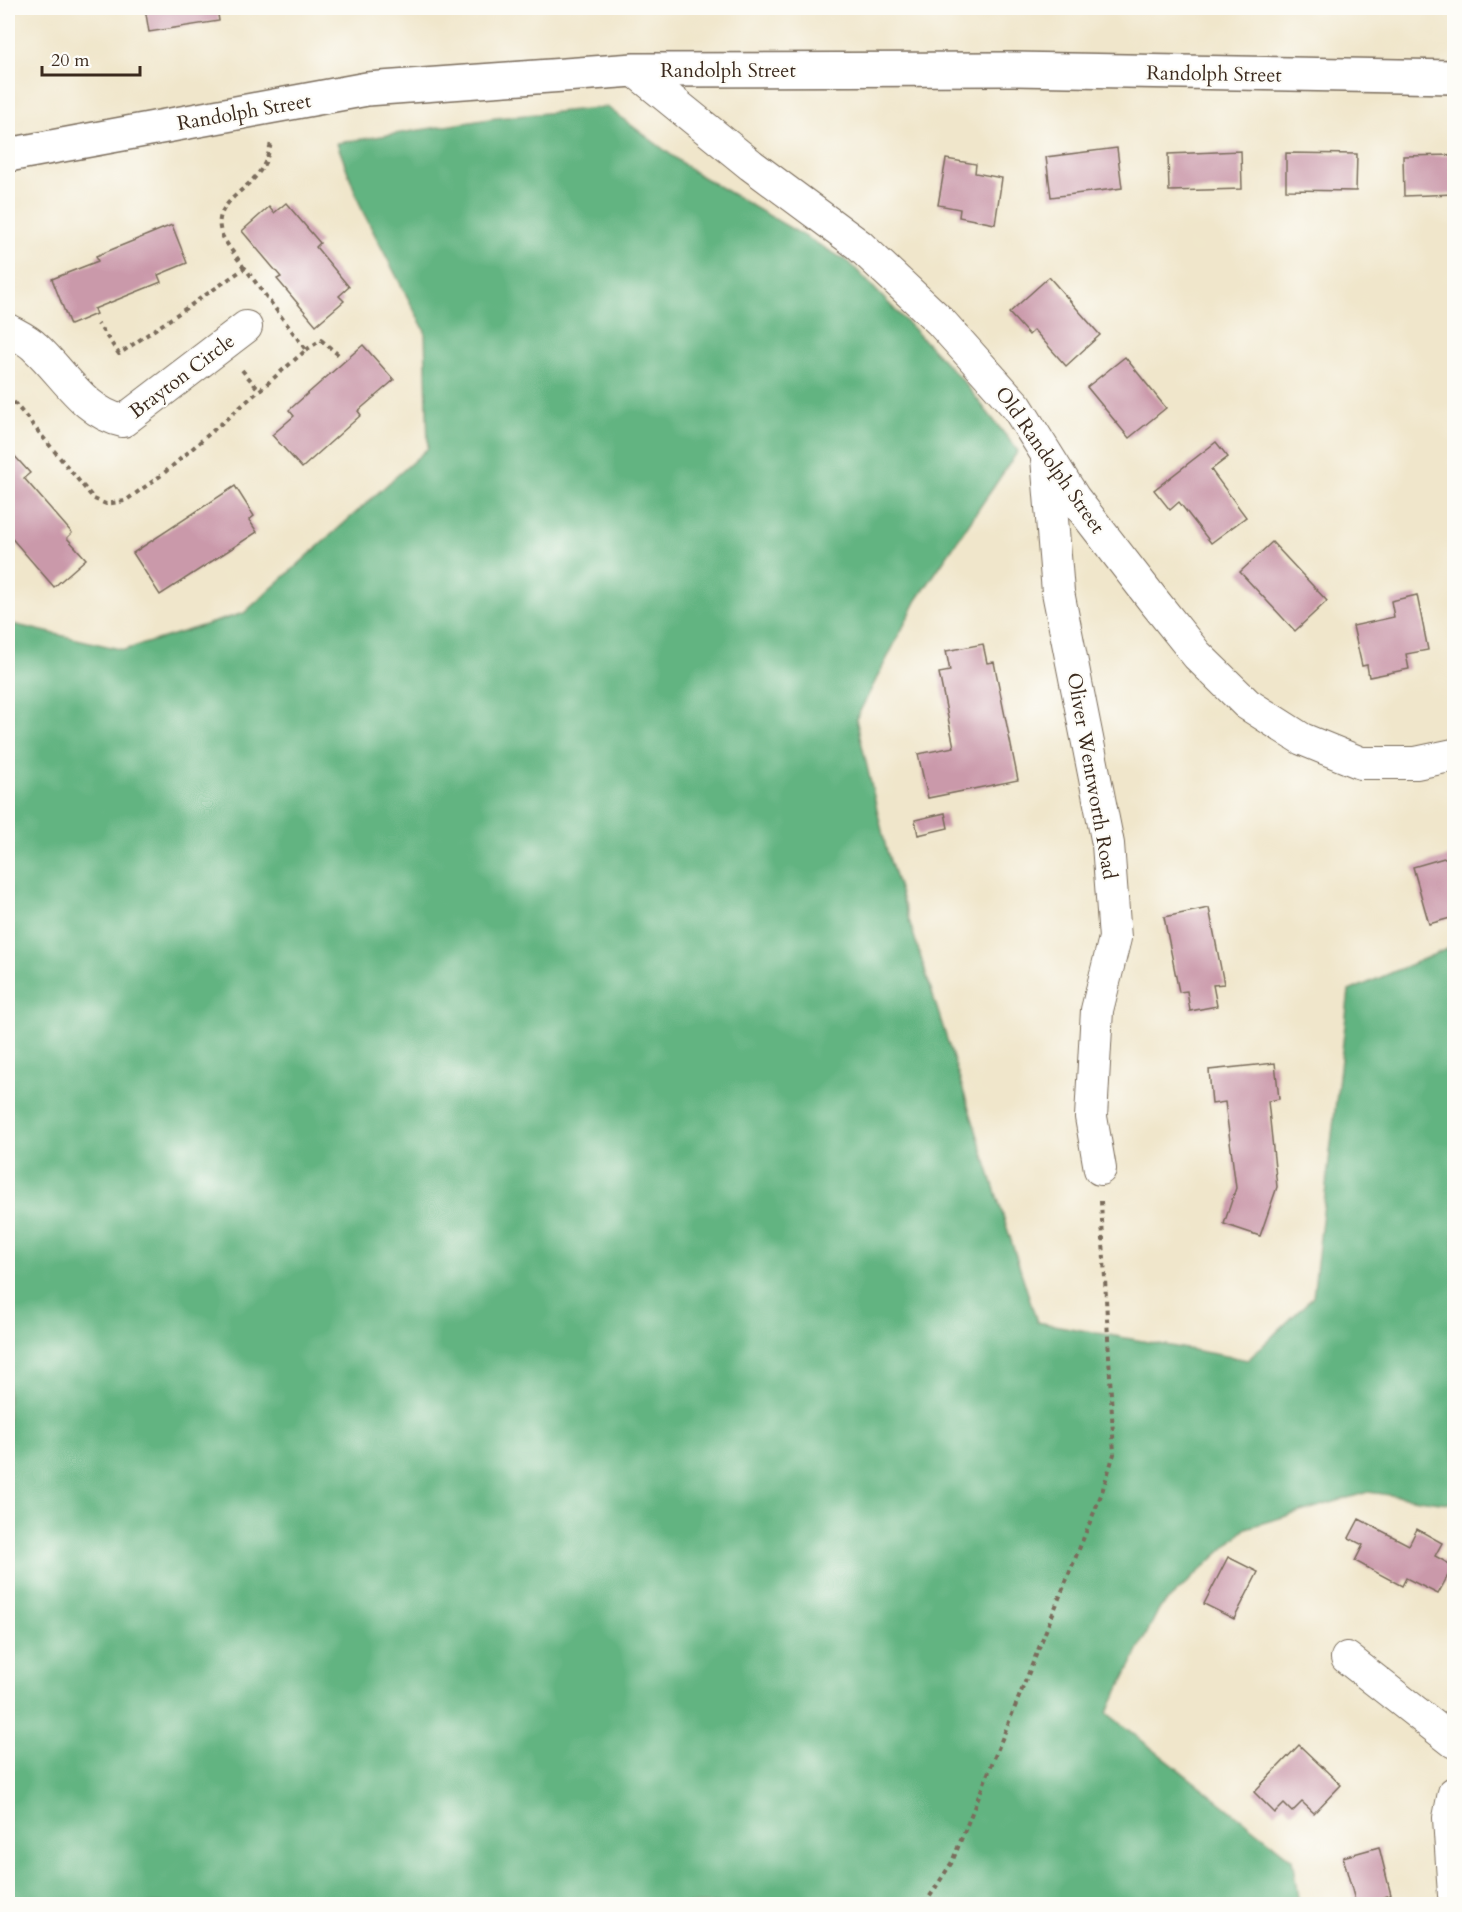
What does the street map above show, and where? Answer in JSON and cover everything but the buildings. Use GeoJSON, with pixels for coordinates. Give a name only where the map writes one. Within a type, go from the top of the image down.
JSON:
{"type":"FeatureCollection","features":[{"type":"Feature","properties":{"kind":"main road","name":"Randolph Street"},"geometry":{"type":"LineString","coordinates":[[8,155],[367,89],[634,70],[1014,69],[1455,77]]}},
{"type":"Feature","properties":{"kind":"street","name":"Old Randolph Street"},"geometry":{"type":"LineString","coordinates":[[634,70],[750,165],[860,245],[940,321],[1017,407],[1074,498],[1153,600],[1197,655],[1246,704],[1302,740],[1361,763],[1416,763],[1455,755]]}},
{"type":"Feature","properties":{"kind":"street","name":"Brayton Circle"},"geometry":{"type":"LineString","coordinates":[[8,330],[34,345],[91,406],[108,418],[123,421],[246,327]]}},
{"type":"Feature","properties":{"kind":"street","name":"Oliver Wentworth Road"},"geometry":{"type":"LineString","coordinates":[[1047,455],[1058,592],[1108,844],[1115,938],[1097,1010],[1091,1105],[1100,1169]]}},
{"type":"Feature","properties":{"kind":"street"},"geometry":{"type":"LineString","coordinates":[[1347,1658],[1455,1742]]}},
{"type":"Feature","properties":{"kind":"street"},"geometry":{"type":"LineString","coordinates":[[1455,1793],[1449,1818],[1455,1895]]}},
{"type":"Feature","properties":{"kind":"path"},"geometry":{"type":"LineString","coordinates":[[244,268],[223,235],[219,221],[223,208],[265,164],[272,142]]}},
{"type":"Feature","properties":{"kind":"path"},"geometry":{"type":"LineString","coordinates":[[306,350],[321,340],[341,357]]}},
{"type":"Feature","properties":{"kind":"path"},"geometry":{"type":"LineString","coordinates":[[925,1905],[952,1862],[1101,1495],[1114,1454],[1100,1169]]}},
{"type":"Feature","properties":{"kind":"green space"},"geometry":{"type":"Polygon","coordinates":[[[607,107],[694,172],[849,262],[962,380],[1018,451],[917,600],[856,719],[886,848],[1037,1322],[1248,1360],[1313,1297],[1349,991],[1454,946],[1454,1504],[1368,1492],[1246,1528],[1159,1609],[1107,1713],[1292,1859],[1299,1904],[8,1904],[8,623],[124,650],[244,613],[428,448],[425,331],[362,210],[337,143],[496,118],[607,107]]]}}]}
